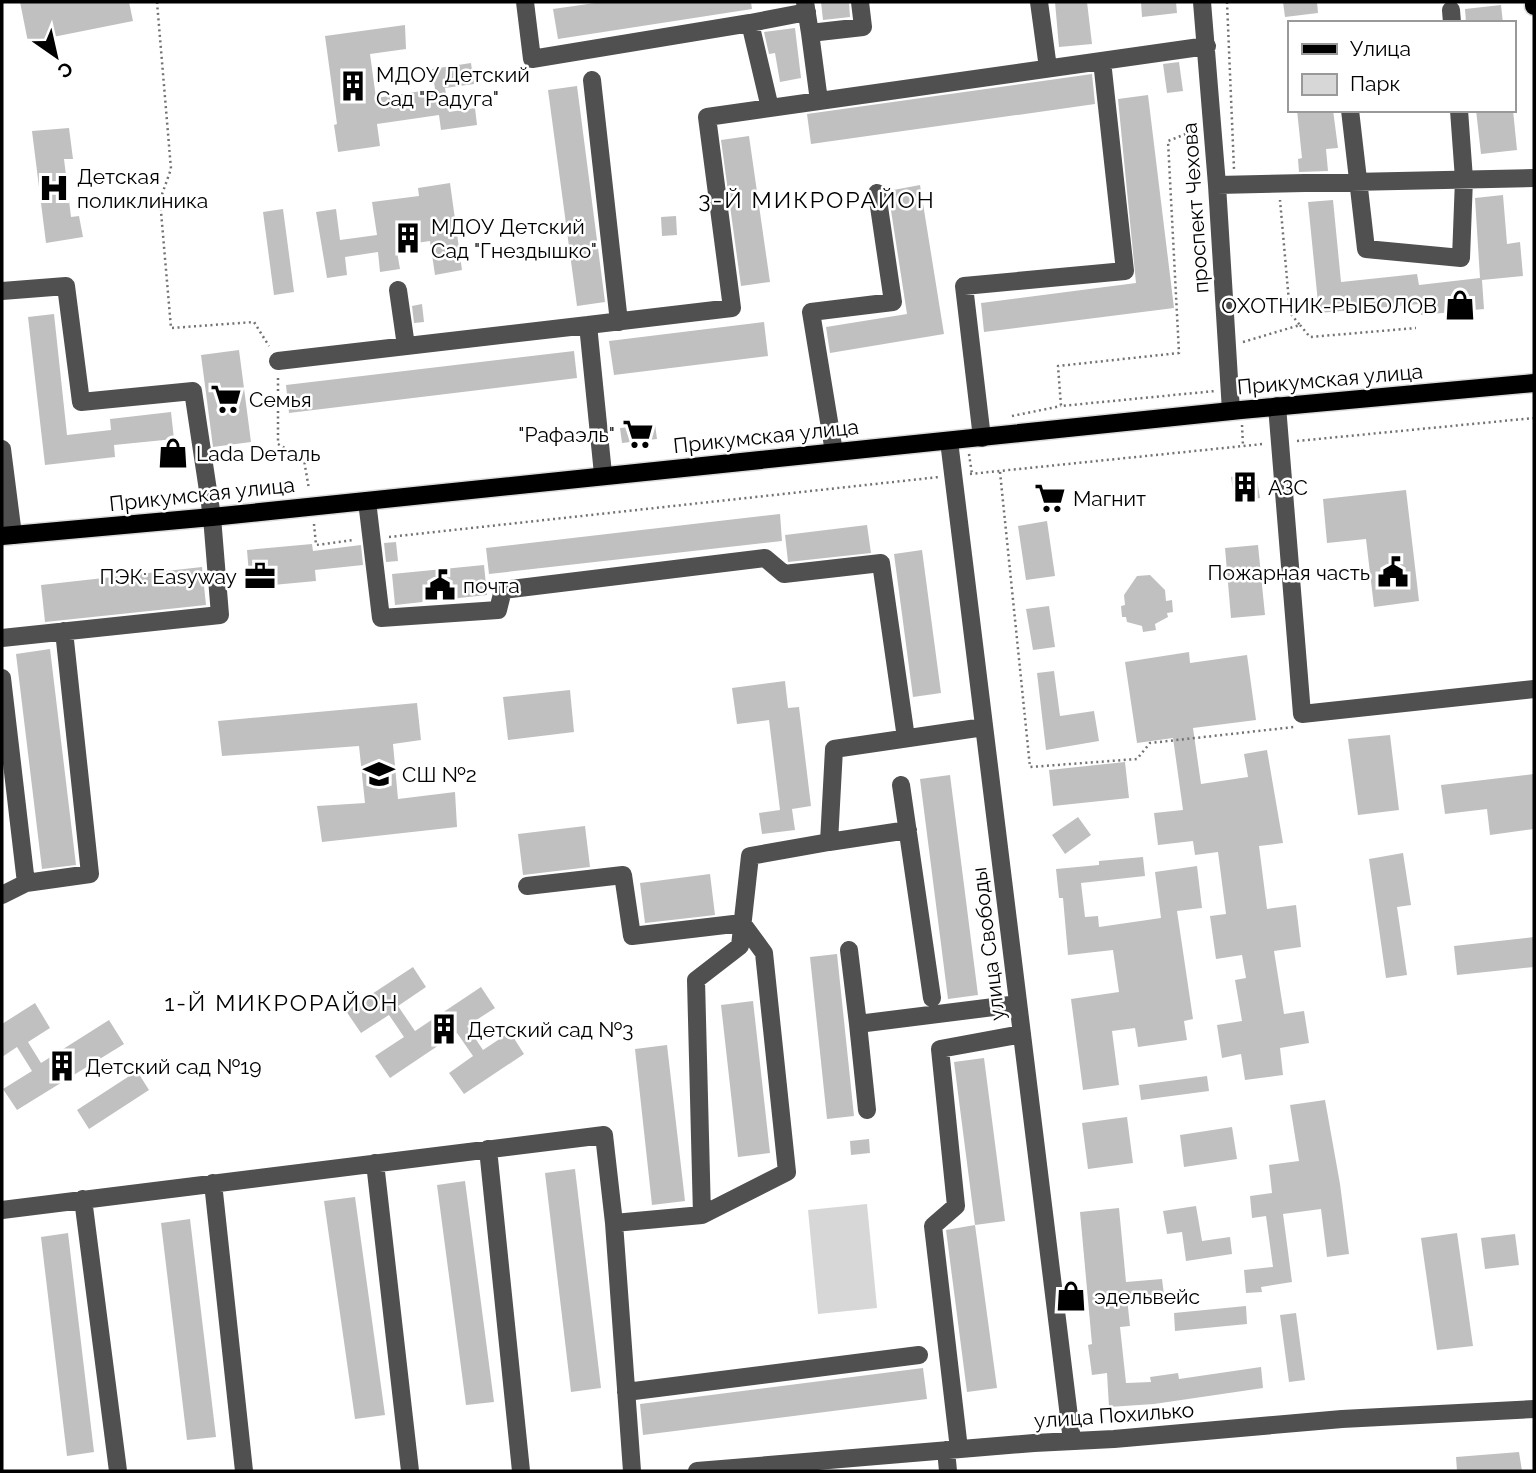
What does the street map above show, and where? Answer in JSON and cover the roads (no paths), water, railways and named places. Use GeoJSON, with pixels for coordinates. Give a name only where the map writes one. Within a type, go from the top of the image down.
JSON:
{"type":"FeatureCollection","features":[{"type":"Feature","properties":{"kind":"main road","name":"Прикумская улица"},"geometry":{"type":"LineString","coordinates":[[8,536],[1236,410],[1534,383]]}},
{"type":"Feature","properties":{"kind":"street"},"geometry":{"type":"LineString","coordinates":[[525,2],[532,60],[750,23],[806,7],[819,101]]}},
{"type":"Feature","properties":{"kind":"street"},"geometry":{"type":"LineString","coordinates":[[810,33],[863,27],[860,2]]}},
{"type":"Feature","properties":{"kind":"street"},"geometry":{"type":"LineString","coordinates":[[1039,2],[1048,68]]}},
{"type":"Feature","properties":{"kind":"street","name":"проспект Чехова"},"geometry":{"type":"LineString","coordinates":[[1202,2],[1226,185],[1230,390],[1236,410]]}},
{"type":"Feature","properties":{"kind":"street"},"geometry":{"type":"LineString","coordinates":[[750,23],[770,108]]}},
{"type":"Feature","properties":{"kind":"street"},"geometry":{"type":"LineString","coordinates":[[278,361],[732,308],[707,117],[1207,46]]}},
{"type":"Feature","properties":{"kind":"street"},"geometry":{"type":"LineString","coordinates":[[982,438],[964,286],[1125,271],[1102,61]]}},
{"type":"Feature","properties":{"kind":"street"},"geometry":{"type":"LineString","coordinates":[[592,80],[619,322]]}},
{"type":"Feature","properties":{"kind":"street"},"geometry":{"type":"LineString","coordinates":[[1350,112],[1366,249],[1461,258],[1464,179],[1459,112]]}},
{"type":"Feature","properties":{"kind":"street"},"geometry":{"type":"LineString","coordinates":[[1226,185],[1534,178]]}},
{"type":"Feature","properties":{"kind":"street"},"geometry":{"type":"LineString","coordinates":[[834,452],[811,312],[893,302],[877,193]]}},
{"type":"Feature","properties":{"kind":"street"},"geometry":{"type":"LineString","coordinates":[[2,291],[66,286],[81,402],[193,391],[212,517],[220,615],[2,638]]}},
{"type":"Feature","properties":{"kind":"street"},"geometry":{"type":"LineString","coordinates":[[398,290],[406,346]]}},
{"type":"Feature","properties":{"kind":"street"},"geometry":{"type":"LineString","coordinates":[[588,326],[604,474]]}},
{"type":"Feature","properties":{"kind":"street"},"geometry":{"type":"LineString","coordinates":[[1277,406],[1302,714],[1534,688]]}},
{"type":"Feature","properties":{"kind":"street","name":"улица Свободы"},"geometry":{"type":"LineString","coordinates":[[949,441],[1072,1441]]}},
{"type":"Feature","properties":{"kind":"street"},"geometry":{"type":"LineString","coordinates":[[2,449],[8,536]]}},
{"type":"Feature","properties":{"kind":"street"},"geometry":{"type":"LineString","coordinates":[[367,501],[381,618],[498,610],[503,590],[765,558],[784,574],[881,563],[906,738]]}},
{"type":"Feature","properties":{"kind":"street"},"geometry":{"type":"LineString","coordinates":[[2,895],[26,883],[90,874],[64,631]]}},
{"type":"Feature","properties":{"kind":"street"},"geometry":{"type":"LineString","coordinates":[[2,678],[26,883]]}},
{"type":"Feature","properties":{"kind":"street"},"geometry":{"type":"LineString","coordinates":[[829,842],[834,749],[984,727]]}},
{"type":"Feature","properties":{"kind":"street"},"geometry":{"type":"LineString","coordinates":[[901,785],[932,998]]}},
{"type":"Feature","properties":{"kind":"street"},"geometry":{"type":"LineString","coordinates":[[702,1215],[696,980],[740,946],[750,856],[908,830]]}},
{"type":"Feature","properties":{"kind":"street"},"geometry":{"type":"LineString","coordinates":[[527,886],[623,875],[632,936],[742,923]]}},
{"type":"Feature","properties":{"kind":"street"},"geometry":{"type":"LineString","coordinates":[[614,1223],[702,1215],[787,1172],[764,954],[742,923]]}},
{"type":"Feature","properties":{"kind":"street"},"geometry":{"type":"LineString","coordinates":[[849,950],[867,1110]]}},
{"type":"Feature","properties":{"kind":"street"},"geometry":{"type":"LineString","coordinates":[[858,1024],[1018,1004]]}},
{"type":"Feature","properties":{"kind":"street"},"geometry":{"type":"LineString","coordinates":[[948,1471],[953,1450],[933,1226],[956,1206],[940,1049],[1022,1034]]}},
{"type":"Feature","properties":{"kind":"street"},"geometry":{"type":"LineString","coordinates":[[2,1210],[604,1135],[614,1223],[632,1471]]}},
{"type":"Feature","properties":{"kind":"street"},"geometry":{"type":"LineString","coordinates":[[488,1149],[522,1471]]}},
{"type":"Feature","properties":{"kind":"street"},"geometry":{"type":"LineString","coordinates":[[375,1163],[410,1471]]}},
{"type":"Feature","properties":{"kind":"street"},"geometry":{"type":"LineString","coordinates":[[213,1183],[244,1471]]}},
{"type":"Feature","properties":{"kind":"street"},"geometry":{"type":"LineString","coordinates":[[83,1199],[118,1471]]}},
{"type":"Feature","properties":{"kind":"street"},"geometry":{"type":"LineString","coordinates":[[626,1392],[919,1354]]}},
{"type":"Feature","properties":{"kind":"street","name":"улица Похилько"},"geometry":{"type":"LineString","coordinates":[[696,1471],[1342,1419],[1534,1409]]}},
{"type":"Feature","properties":{"kind":"place","name":"МДОУ Детский Сад \"Радуга\""},"geometry":{"type":"Point","coordinates":[353,86]}},
{"type":"Feature","properties":{"kind":"place","name":"Детская поликлиника"},"geometry":{"type":"Point","coordinates":[54,188]}},
{"type":"Feature","properties":{"kind":"place","name":"МДОУ Детский Сад \"Гнездышко\""},"geometry":{"type":"Point","coordinates":[408,238]}},
{"type":"Feature","properties":{"kind":"place","name":"ОХОТНИК-РЫБОЛОВ"},"geometry":{"type":"Point","coordinates":[1460,305]}},
{"type":"Feature","properties":{"kind":"place","name":"Семья"},"geometry":{"type":"Point","coordinates":[226,399]}},
{"type":"Feature","properties":{"kind":"place","name":"\"Рафаэль\""},"geometry":{"type":"Point","coordinates":[638,434]}},
{"type":"Feature","properties":{"kind":"place","name":"Lada Dеталь"},"geometry":{"type":"Point","coordinates":[173,453]}},
{"type":"Feature","properties":{"kind":"place","name":"АЗС"},"geometry":{"type":"Point","coordinates":[1245,487]}},
{"type":"Feature","properties":{"kind":"place","name":"Магнит"},"geometry":{"type":"Point","coordinates":[1050,498]}},
{"type":"Feature","properties":{"kind":"place","name":"Пожарная часть"},"geometry":{"type":"Point","coordinates":[1393,572]}},
{"type":"Feature","properties":{"kind":"place","name":"ПЭК: Easyway"},"geometry":{"type":"Point","coordinates":[260,576]}},
{"type":"Feature","properties":{"kind":"place","name":"почта"},"geometry":{"type":"Point","coordinates":[440,585]}},
{"type":"Feature","properties":{"kind":"place","name":"СШ №2"},"geometry":{"type":"Point","coordinates":[379,774]}},
{"type":"Feature","properties":{"kind":"place","name":"Детский сад №3"},"geometry":{"type":"Point","coordinates":[444,1029]}},
{"type":"Feature","properties":{"kind":"place","name":"Детский сад №19"},"geometry":{"type":"Point","coordinates":[62,1066]}},
{"type":"Feature","properties":{"kind":"place","name":"эдельвейс"},"geometry":{"type":"Point","coordinates":[1071,1296]}},
{"type":"Feature","properties":{"kind":"district","name":"3-Й МИКРОРАЙОН"},"geometry":{"type":"Point","coordinates":[817,199]}},
{"type":"Feature","properties":{"kind":"district","name":"1-Й МИКРОРАЙОН"},"geometry":{"type":"Point","coordinates":[282,1002]}}]}
